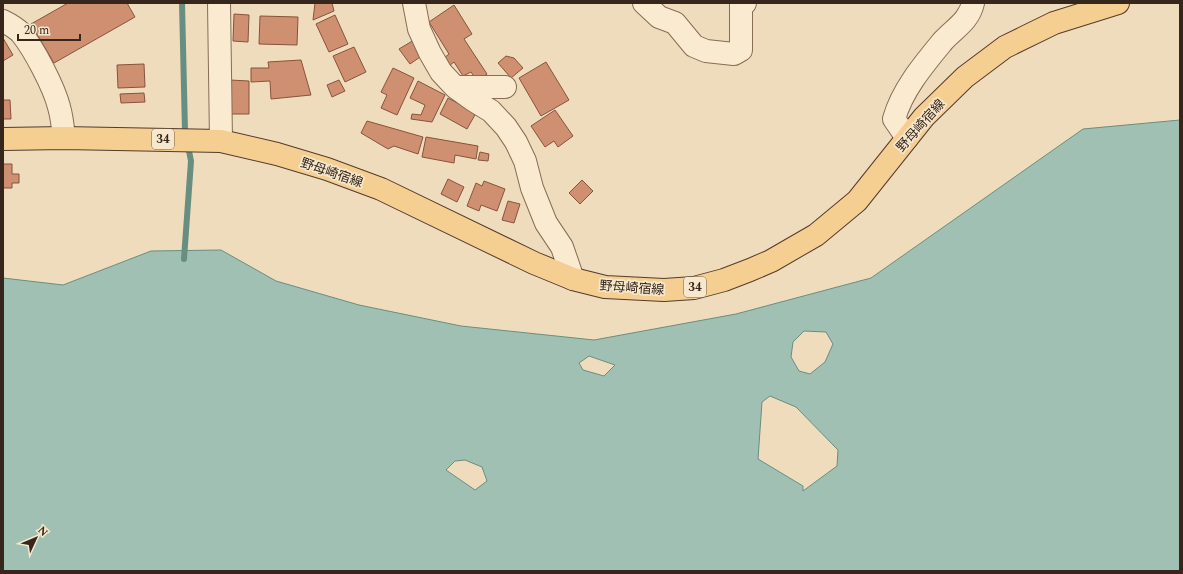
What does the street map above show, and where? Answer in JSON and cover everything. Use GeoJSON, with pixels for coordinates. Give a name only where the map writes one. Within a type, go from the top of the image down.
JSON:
{"type":"FeatureCollection","features":[{"type":"Feature","properties":{"kind":"main road","name":"野母崎宿線"},"geometry":{"type":"LineString","coordinates":[[3,139],[64,138],[211,140],[277,154],[327,169],[381,189],[534,263],[573,279],[605,287],[664,290],[694,288],[724,280],[750,270],[778,257],[816,235],[856,201],[924,117],[965,77],[1005,47],[1054,23],[1118,3]]}},
{"type":"Feature","properties":{"kind":"street"},"geometry":{"type":"LineString","coordinates":[[211,140],[219,3]]}},
{"type":"Feature","properties":{"kind":"street"},"geometry":{"type":"LineString","coordinates":[[414,3],[419,29],[441,72],[455,87],[491,111],[506,127],[516,142],[525,161],[532,188],[546,223],[562,247],[573,279]]}},
{"type":"Feature","properties":{"kind":"street"},"geometry":{"type":"LineString","coordinates":[[644,3],[659,17],[675,23],[694,46],[706,51],[734,54],[741,50],[741,4],[745,3]]}},
{"type":"Feature","properties":{"kind":"street"},"geometry":{"type":"LineString","coordinates":[[907,138],[894,119],[898,104],[927,60],[948,36],[966,19],[971,12],[973,3]]}},
{"type":"Feature","properties":{"kind":"street"},"geometry":{"type":"LineString","coordinates":[[3,21],[13,26],[20,33],[49,82],[60,108],[64,138]]}},
{"type":"Feature","properties":{"kind":"street"},"geometry":{"type":"LineString","coordinates":[[455,87],[506,87]]}},
{"type":"Feature","properties":{"kind":"shaded area"},"geometry":{"type":"Polygon","coordinates":[[[1180,120],[1180,571],[3,571],[3,278],[63,285],[151,251],[221,250],[276,281],[359,305],[461,326],[594,340],[736,314],[871,278],[1083,129],[1180,120]],[[804,331],[793,342],[791,357],[799,371],[810,374],[825,362],[833,344],[826,332],[804,331]],[[589,356],[579,363],[583,370],[604,376],[615,365],[589,356]],[[770,396],[762,402],[758,459],[803,486],[803,491],[837,466],[838,450],[796,407],[770,396]],[[465,460],[455,461],[446,470],[475,490],[487,481],[482,467],[465,460]]]}},
{"type":"Feature","properties":{"kind":"building"},"geometry":{"type":"Polygon","coordinates":[[[68,3],[127,3],[135,17],[54,63],[31,24],[68,3]]]}},
{"type":"Feature","properties":{"kind":"building"},"geometry":{"type":"Polygon","coordinates":[[[315,3],[332,3],[334,11],[313,20],[315,3]]]}},
{"type":"Feature","properties":{"kind":"building"},"geometry":{"type":"Polygon","coordinates":[[[454,5],[472,34],[464,39],[487,74],[477,81],[471,72],[463,76],[454,62],[449,66],[444,58],[449,54],[429,22],[454,5]]]}},
{"type":"Feature","properties":{"kind":"building"},"geometry":{"type":"Polygon","coordinates":[[[234,14],[249,15],[248,42],[233,41],[234,14]]]}},
{"type":"Feature","properties":{"kind":"building"},"geometry":{"type":"Polygon","coordinates":[[[335,15],[348,44],[329,52],[316,24],[335,15]]]}},
{"type":"Feature","properties":{"kind":"building"},"geometry":{"type":"Polygon","coordinates":[[[260,16],[298,17],[297,45],[259,44],[260,16]]]}},
{"type":"Feature","properties":{"kind":"building"},"geometry":{"type":"Polygon","coordinates":[[[3,38],[13,55],[3,61],[3,38]]]}},
{"type":"Feature","properties":{"kind":"building"},"geometry":{"type":"Polygon","coordinates":[[[414,40],[423,55],[410,64],[399,49],[414,40]]]}},
{"type":"Feature","properties":{"kind":"building"},"geometry":{"type":"Polygon","coordinates":[[[354,47],[366,72],[345,82],[333,56],[354,47]]]}},
{"type":"Feature","properties":{"kind":"building"},"geometry":{"type":"Polygon","coordinates":[[[506,56],[514,58],[523,68],[511,78],[498,63],[506,56]]]}},
{"type":"Feature","properties":{"kind":"building"},"geometry":{"type":"Polygon","coordinates":[[[301,60],[311,95],[271,99],[270,81],[251,82],[251,68],[269,68],[268,62],[301,60]]]}},
{"type":"Feature","properties":{"kind":"building"},"geometry":{"type":"Polygon","coordinates":[[[546,62],[569,100],[541,116],[519,78],[546,62]]]}},
{"type":"Feature","properties":{"kind":"building"},"geometry":{"type":"Polygon","coordinates":[[[144,64],[145,87],[118,88],[117,65],[144,64]]]}},
{"type":"Feature","properties":{"kind":"building"},"geometry":{"type":"Polygon","coordinates":[[[393,68],[414,78],[397,115],[381,108],[387,95],[381,92],[393,68]]]}},
{"type":"Feature","properties":{"kind":"building"},"geometry":{"type":"Polygon","coordinates":[[[230,80],[249,81],[249,114],[230,114],[230,80]]]}},
{"type":"Feature","properties":{"kind":"building"},"geometry":{"type":"Polygon","coordinates":[[[339,80],[345,91],[332,97],[327,85],[339,80]]]}},
{"type":"Feature","properties":{"kind":"building"},"geometry":{"type":"Polygon","coordinates":[[[418,81],[445,95],[432,122],[411,119],[412,114],[421,115],[425,105],[410,98],[418,81]]]}},
{"type":"Feature","properties":{"kind":"building"},"geometry":{"type":"Polygon","coordinates":[[[144,93],[145,102],[121,103],[120,94],[144,93]]]}},
{"type":"Feature","properties":{"kind":"building"},"geometry":{"type":"Polygon","coordinates":[[[448,98],[476,113],[467,129],[440,114],[448,98]]]}},
{"type":"Feature","properties":{"kind":"building"},"geometry":{"type":"Polygon","coordinates":[[[3,100],[10,100],[11,119],[3,119],[3,100]]]}},
{"type":"Feature","properties":{"kind":"building"},"geometry":{"type":"Polygon","coordinates":[[[555,110],[573,136],[558,147],[554,141],[545,147],[531,126],[555,110]]]}},
{"type":"Feature","properties":{"kind":"building"},"geometry":{"type":"Polygon","coordinates":[[[367,121],[423,137],[418,154],[394,146],[388,149],[361,133],[367,121]]]}},
{"type":"Feature","properties":{"kind":"building"},"geometry":{"type":"Polygon","coordinates":[[[426,137],[478,146],[476,159],[455,155],[454,163],[422,157],[426,137]]]}},
{"type":"Feature","properties":{"kind":"building"},"geometry":{"type":"Polygon","coordinates":[[[480,152],[489,154],[488,161],[478,160],[480,152]]]}},
{"type":"Feature","properties":{"kind":"building"},"geometry":{"type":"Polygon","coordinates":[[[3,164],[12,164],[12,174],[19,174],[19,183],[12,183],[12,188],[3,188],[3,164]]]}},
{"type":"Feature","properties":{"kind":"building"},"geometry":{"type":"Polygon","coordinates":[[[448,179],[464,187],[457,202],[441,194],[448,179]]]}},
{"type":"Feature","properties":{"kind":"building"},"geometry":{"type":"Polygon","coordinates":[[[582,180],[593,191],[580,204],[569,193],[582,180]]]}},
{"type":"Feature","properties":{"kind":"building"},"geometry":{"type":"Polygon","coordinates":[[[484,181],[505,189],[497,211],[481,205],[479,211],[467,206],[476,183],[482,186],[484,181]]]}},
{"type":"Feature","properties":{"kind":"building"},"geometry":{"type":"Polygon","coordinates":[[[508,201],[520,204],[514,223],[502,220],[508,201]]]}},
{"type":"Feature","properties":{"kind":"waterway"},"geometry":{"type":"LineString","coordinates":[[182,3],[185,131],[191,161],[184,259]]}}]}
